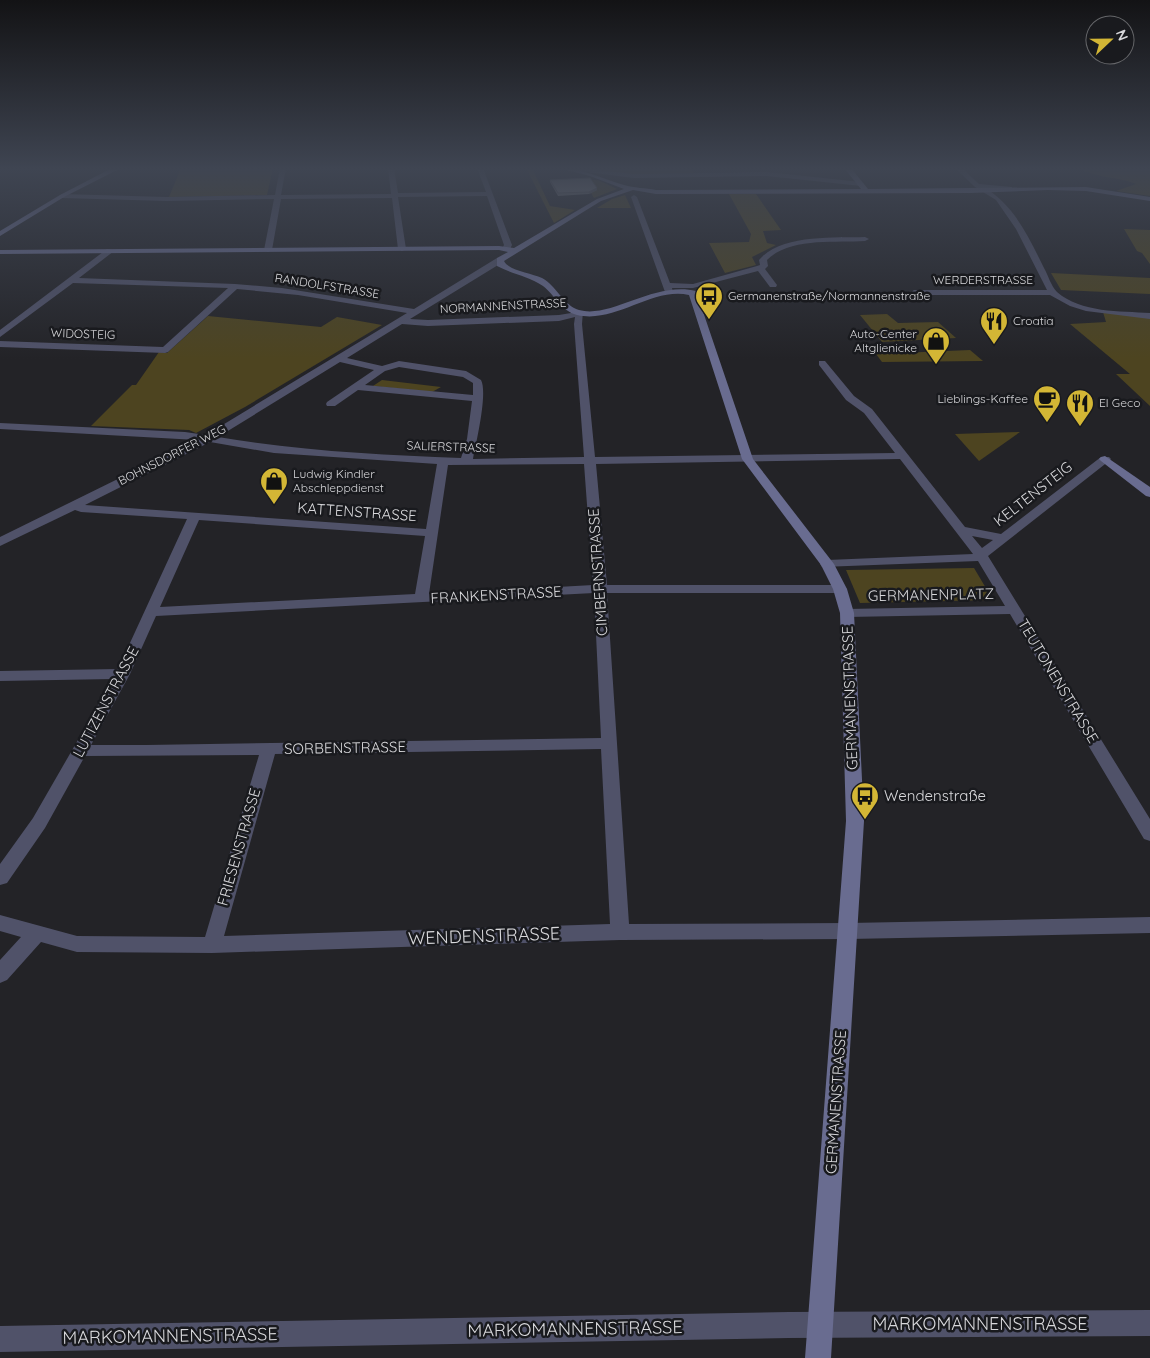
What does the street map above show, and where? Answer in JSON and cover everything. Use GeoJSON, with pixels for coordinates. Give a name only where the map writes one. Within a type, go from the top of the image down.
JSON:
{"type":"FeatureCollection","features":[{"type":"Feature","properties":{"kind":"street"},"geometry":{"type":"LineString","coordinates":[[268,250],[272,231]]}},
{"type":"Feature","properties":{"kind":"street"},"geometry":{"type":"LineString","coordinates":[[399,231],[402,249]]}},
{"type":"Feature","properties":{"kind":"street"},"geometry":{"type":"LineString","coordinates":[[503,231],[508,245],[506,249]]}},
{"type":"Feature","properties":{"kind":"street","name":"BOHNSDORFER WEG"},"geometry":{"type":"LineString","coordinates":[[0,542],[206,440],[547,231]]}},
{"type":"Feature","properties":{"kind":"street"},"geometry":{"type":"LineString","coordinates":[[646,231],[668,289]]}},
{"type":"Feature","properties":{"kind":"street"},"geometry":{"type":"LineString","coordinates":[[1021,231],[1052,292],[1060,298],[1096,310],[1150,316]]}},
{"type":"Feature","properties":{"kind":"street"},"geometry":{"type":"LineString","coordinates":[[773,285],[760,268],[764,266],[762,260],[766,255],[786,247],[807,243],[865,239]]}},
{"type":"Feature","properties":{"kind":"street"},"geometry":{"type":"LineString","coordinates":[[0,252],[402,249],[506,249],[515,251]]}},
{"type":"Feature","properties":{"kind":"street"},"geometry":{"type":"LineString","coordinates":[[0,334],[110,251]]}},
{"type":"Feature","properties":{"kind":"street"},"geometry":{"type":"LineString","coordinates":[[500,260],[501,265],[540,279],[571,310],[580,313]]}},
{"type":"Feature","properties":{"kind":"street","name":"NORMANNENSTRASSE"},"geometry":{"type":"LineString","coordinates":[[399,321],[428,323],[559,318],[580,313],[598,312],[668,289],[690,288],[760,268]]}},
{"type":"Feature","properties":{"kind":"street","name":"RANDOLFSTRASSE"},"geometry":{"type":"LineString","coordinates":[[71,280],[235,286],[306,294],[414,312]]}},
{"type":"Feature","properties":{"kind":"street","name":"WIDOSTEIG"},"geometry":{"type":"LineString","coordinates":[[0,344],[165,350],[235,286]]}},
{"type":"Feature","properties":{"kind":"street","name":"GERMANENSTRASSE"},"geometry":{"type":"LineString","coordinates":[[690,288],[695,294],[748,459],[827,564],[840,589],[847,613],[855,821],[818,1358]]}},
{"type":"Feature","properties":{"kind":"street","name":"WERDERSTRASSE"},"geometry":{"type":"LineString","coordinates":[[914,293],[1052,292]]}},
{"type":"Feature","properties":{"kind":"street","name":"CIMBERNSTRASSE"},"geometry":{"type":"LineString","coordinates":[[580,313],[578,324],[600,589],[620,932]]}},
{"type":"Feature","properties":{"kind":"street"},"geometry":{"type":"LineString","coordinates":[[338,359],[382,369]]}},
{"type":"Feature","properties":{"kind":"street","name":"TEUTONENSTRASSE"},"geometry":{"type":"LineString","coordinates":[[822,363],[850,398],[868,411],[981,556],[1150,834]]}},
{"type":"Feature","properties":{"kind":"street"},"geometry":{"type":"LineString","coordinates":[[331,404],[382,369],[400,364],[466,374],[478,382],[478,399],[472,439],[466,462]]}},
{"type":"Feature","properties":{"kind":"street"},"geometry":{"type":"LineString","coordinates":[[356,387],[478,399]]}},
{"type":"Feature","properties":{"kind":"street","name":"SALIERSTRASSE"},"geometry":{"type":"LineString","coordinates":[[0,426],[185,435],[274,450],[466,462],[903,456]]}},
{"type":"Feature","properties":{"kind":"street","name":"KELTENSTEIG"},"geometry":{"type":"LineString","coordinates":[[981,556],[1105,459],[1150,493]]}},
{"type":"Feature","properties":{"kind":"street"},"geometry":{"type":"LineString","coordinates":[[421,599],[430,533],[443,461]]}},
{"type":"Feature","properties":{"kind":"street","name":"KATTENSTRASSE"},"geometry":{"type":"LineString","coordinates":[[74,504],[81,508],[430,533]]}},
{"type":"Feature","properties":{"kind":"street","name":"LUTIZENSTRASSE"},"geometry":{"type":"LineString","coordinates":[[0,878],[38,823],[123,674],[195,516]]}},
{"type":"Feature","properties":{"kind":"street"},"geometry":{"type":"LineString","coordinates":[[962,530],[1004,538]]}},
{"type":"Feature","properties":{"kind":"street"},"geometry":{"type":"LineString","coordinates":[[827,564],[972,559],[981,556]]}},
{"type":"Feature","properties":{"kind":"street","name":"FRANKENSTRASSE"},"geometry":{"type":"LineString","coordinates":[[152,612],[600,589],[840,589]]}},
{"type":"Feature","properties":{"kind":"street","name":"GERMANENPLATZ"},"geometry":{"type":"LineString","coordinates":[[847,613],[1015,610]]}},
{"type":"Feature","properties":{"kind":"street"},"geometry":{"type":"LineString","coordinates":[[0,676],[123,674]]}},
{"type":"Feature","properties":{"kind":"street","name":"SORBENSTRASSE"},"geometry":{"type":"LineString","coordinates":[[80,750],[268,750],[609,743]]}},
{"type":"Feature","properties":{"kind":"street","name":"FRIESENSTRASSE"},"geometry":{"type":"LineString","coordinates":[[212,945],[268,750]]}},
{"type":"Feature","properties":{"kind":"street","name":"WENDENSTRASSE"},"geometry":{"type":"LineString","coordinates":[[0,923],[77,944],[212,945],[620,932],[1150,926]]}},
{"type":"Feature","properties":{"kind":"street"},"geometry":{"type":"LineString","coordinates":[[0,974],[36,934]]}},
{"type":"Feature","properties":{"kind":"street","name":"MARKOMANNENSTRASSE"},"geometry":{"type":"LineString","coordinates":[[0,1339],[821,1324],[1150,1323]]}},
{"type":"Feature","properties":{"kind":"shaded area"},"geometry":{"type":"Polygon","coordinates":[[[750,231],[763,231],[767,243],[776,245],[752,257],[756,265],[725,273],[709,243],[749,242],[751,234],[750,231]]]}},
{"type":"Feature","properties":{"kind":"shaded area"},"geometry":{"type":"Polygon","coordinates":[[[1125,231],[1150,231],[1150,264],[1142,253],[1137,251],[1125,231]]]}},
{"type":"Feature","properties":{"kind":"shaded area"},"geometry":{"type":"Polygon","coordinates":[[[1051,273],[1150,278],[1150,294],[1061,290],[1051,273]]]}},
{"type":"Feature","properties":{"kind":"shaded area"},"geometry":{"type":"Polygon","coordinates":[[[1103,312],[1150,317],[1150,406],[1116,374],[1130,374],[1070,324],[1106,322],[1103,312]]]}},
{"type":"Feature","properties":{"kind":"shaded area"},"geometry":{"type":"Polygon","coordinates":[[[887,314],[898,323],[938,322],[956,338],[882,342],[860,315],[887,314]]]}},
{"type":"Feature","properties":{"kind":"shaded area"},"geometry":{"type":"Polygon","coordinates":[[[208,316],[321,327],[337,317],[382,325],[245,407],[196,433],[189,430],[91,426],[132,385],[136,385],[159,352],[167,353],[208,316]]]}},
{"type":"Feature","properties":{"kind":"shaded area"},"geometry":{"type":"Polygon","coordinates":[[[970,350],[983,361],[882,362],[876,354],[970,350]]]}},
{"type":"Feature","properties":{"kind":"shaded area"},"geometry":{"type":"Polygon","coordinates":[[[382,380],[441,387],[432,392],[373,386],[382,380]]]}},
{"type":"Feature","properties":{"kind":"shaded area"},"geometry":{"type":"Polygon","coordinates":[[[1020,432],[979,461],[955,434],[1020,432]]]}},
{"type":"Feature","properties":{"kind":"shaded area"},"geometry":{"type":"Polygon","coordinates":[[[974,568],[993,600],[860,603],[846,570],[974,568]]]}},
{"type":"Feature","properties":{"kind":"place","name":"Germanenstraße/Normannenstraße"},"geometry":{"type":"Point","coordinates":[709,320]}},
{"type":"Feature","properties":{"kind":"place","name":"Croatia"},"geometry":{"type":"Point","coordinates":[994,345]}},
{"type":"Feature","properties":{"kind":"place","name":"Auto-Center Altglienicke"},"geometry":{"type":"Point","coordinates":[936,365]}},
{"type":"Feature","properties":{"kind":"place","name":"Lieblings-Kaffee"},"geometry":{"type":"Point","coordinates":[1047,423]}},
{"type":"Feature","properties":{"kind":"place","name":"El Geco"},"geometry":{"type":"Point","coordinates":[1080,427]}},
{"type":"Feature","properties":{"kind":"place","name":"Ludwig Kindler Abschleppdienst"},"geometry":{"type":"Point","coordinates":[274,505]}},
{"type":"Feature","properties":{"kind":"place","name":"Wendenstraße"},"geometry":{"type":"Point","coordinates":[865,820]}}]}
